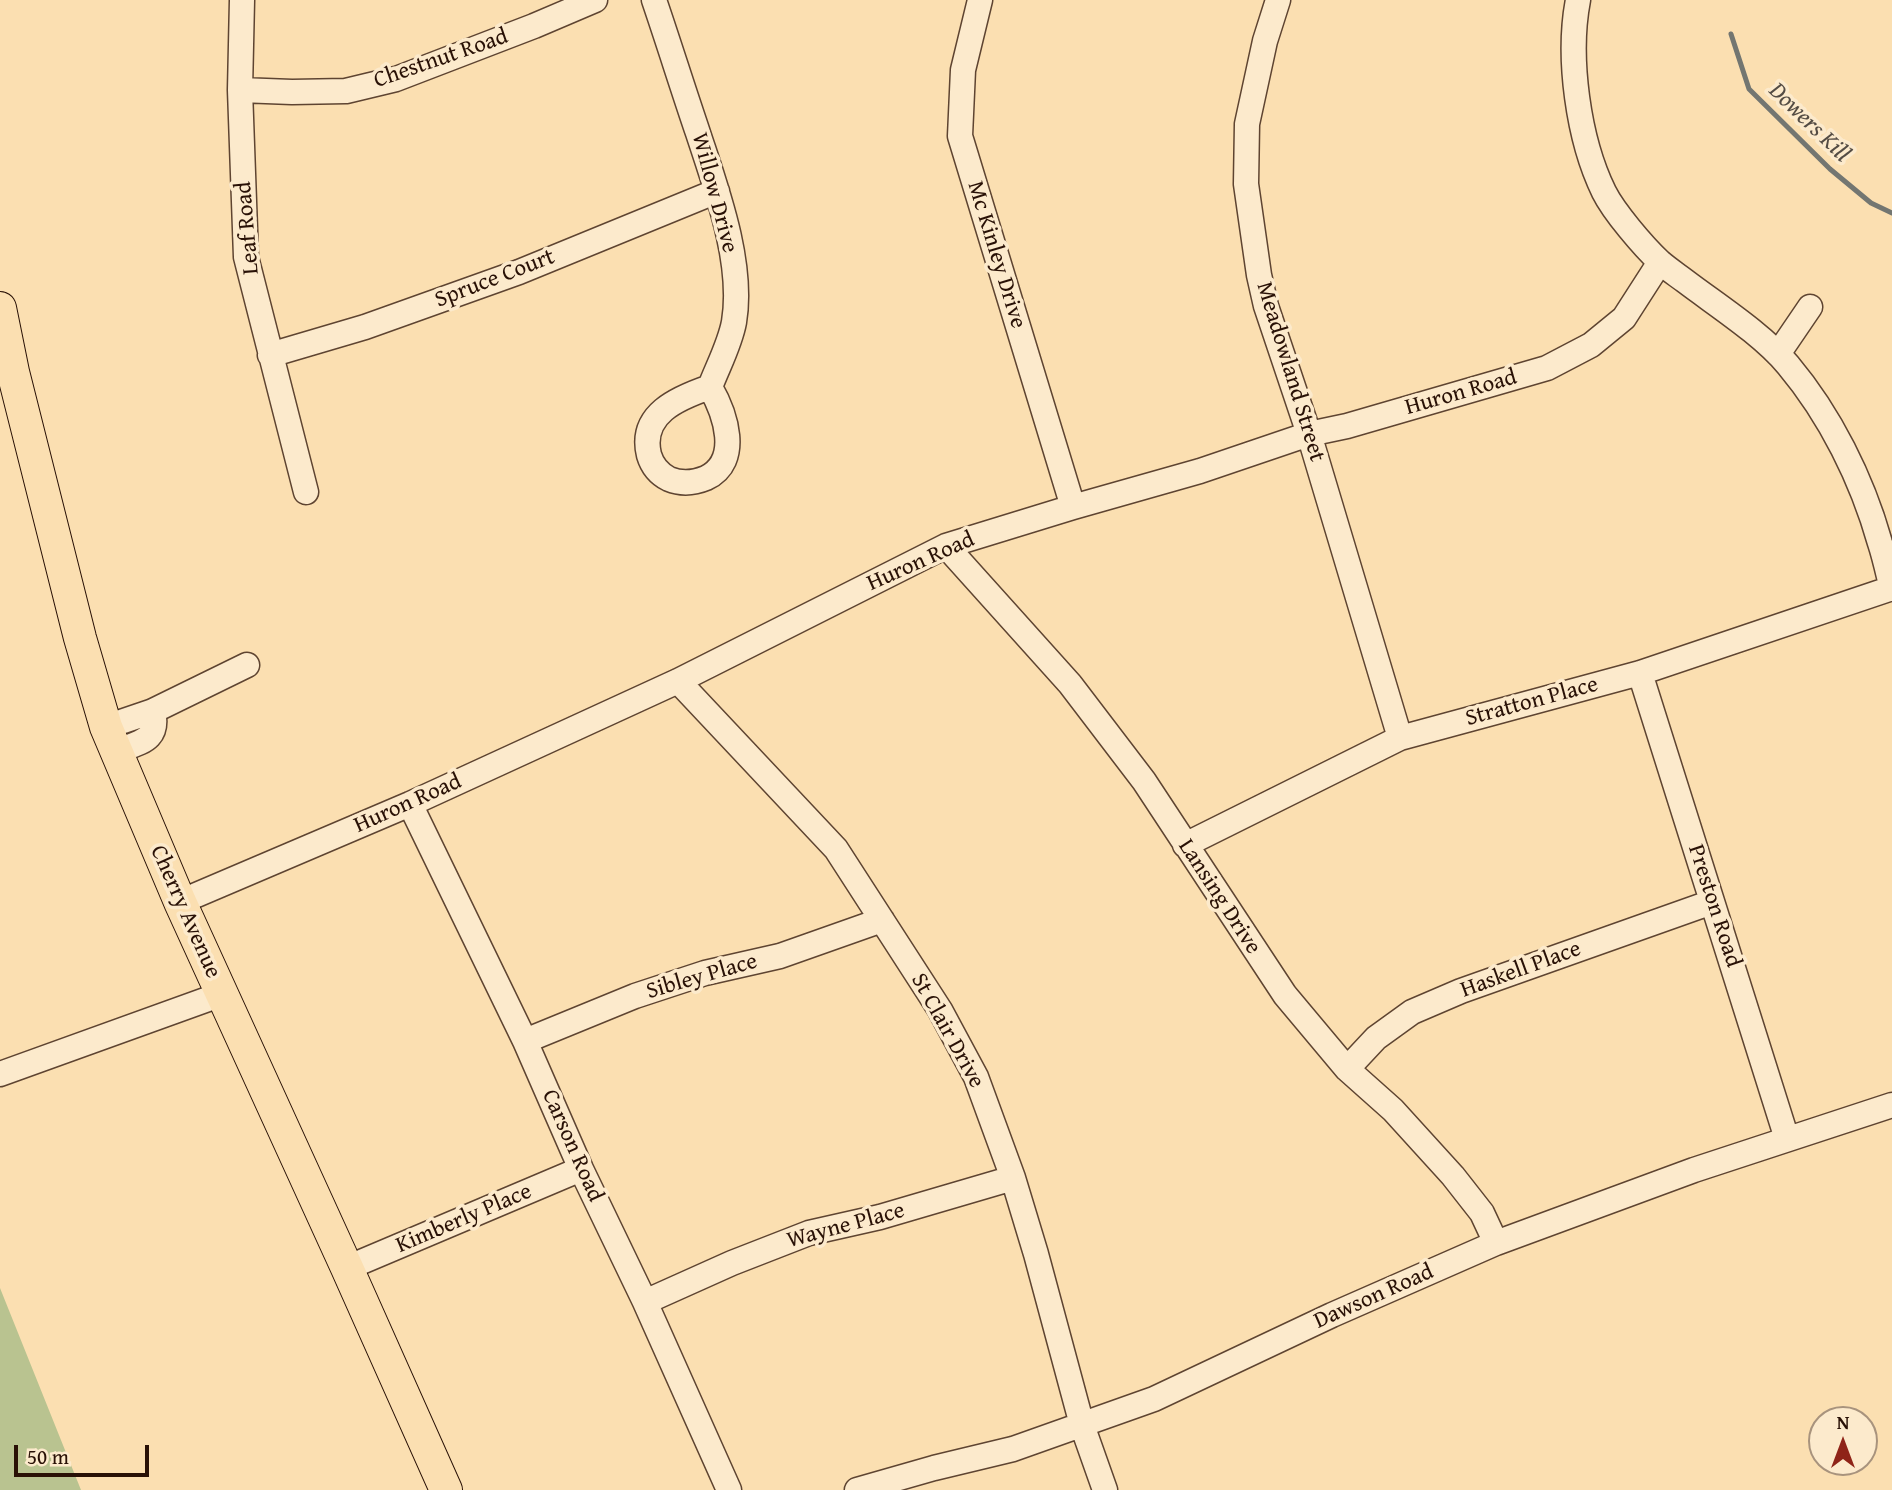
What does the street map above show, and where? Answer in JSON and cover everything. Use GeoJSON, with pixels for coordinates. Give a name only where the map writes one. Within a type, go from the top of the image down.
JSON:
{"type":"FeatureCollection","features":[{"type":"Feature","properties":{"kind":"main road","name":"Cherry Avenue"},"geometry":{"type":"LineString","coordinates":[[0,308],[13,372],[80,638],[110,740],[180,902],[446,1490]]}},
{"type":"Feature","properties":{"kind":"street","name":"Leaf Road"},"geometry":{"type":"LineString","coordinates":[[242,0],[240,90],[246,257],[306,492]]}},
{"type":"Feature","properties":{"kind":"street","name":"Chestnut Road"},"geometry":{"type":"LineString","coordinates":[[240,90],[346,90],[396,79],[595,0]]}},
{"type":"Feature","properties":{"kind":"street","name":"Willow Drive"},"geometry":{"type":"LineString","coordinates":[[654,0],[717,191],[730,244],[736,297],[734,323],[710,387]]}},
{"type":"Feature","properties":{"kind":"street","name":"Mc Kinley Drive"},"geometry":{"type":"LineString","coordinates":[[980,0],[963,70],[960,136],[1073,507]]}},
{"type":"Feature","properties":{"kind":"street","name":"Meadowland Street"},"geometry":{"type":"LineString","coordinates":[[1278,0],[1265,41],[1247,124],[1245,184],[1259,275],[1266,306],[1309,434],[1400,738]]}},
{"type":"Feature","properties":{"kind":"street"},"geometry":{"type":"LineString","coordinates":[[1578,0],[1574,22],[1578,99],[1586,144],[1604,191],[1616,212],[1660,262],[1749,330],[1788,365],[1830,424],[1862,491],[1880,541],[1892,588]]}},
{"type":"Feature","properties":{"kind":"street","name":"Spruce Court"},"geometry":{"type":"LineString","coordinates":[[270,355],[365,327],[507,276],[717,191]]}},
{"type":"Feature","properties":{"kind":"street","name":"Huron Road"},"geometry":{"type":"LineString","coordinates":[[180,902],[410,804],[678,681],[946,546],[1200,471],[1309,434],[1347,426],[1547,368],[1591,345],[1624,318],[1660,262]]}},
{"type":"Feature","properties":{"kind":"street"},"geometry":{"type":"LineString","coordinates":[[1777,354],[1810,307]]}},
{"type":"Feature","properties":{"kind":"street","name":"Lansing Drive"},"geometry":{"type":"LineString","coordinates":[[946,546],[1070,684],[1144,781],[1284,995],[1347,1069],[1393,1110],[1453,1175],[1482,1213],[1496,1243]]}},
{"type":"Feature","properties":{"kind":"street","name":"Stratton Place"},"geometry":{"type":"LineString","coordinates":[[1185,845],[1400,738],[1640,673],[1892,588]]}},
{"type":"Feature","properties":{"kind":"street"},"geometry":{"type":"LineString","coordinates":[[110,740],[153,711],[247,665]]}},
{"type":"Feature","properties":{"kind":"street","name":"Preston Road"},"geometry":{"type":"LineString","coordinates":[[1640,673],[1787,1139]]}},
{"type":"Feature","properties":{"kind":"street","name":"St Clair Drive"},"geometry":{"type":"LineString","coordinates":[[678,681],[835,849],[940,1010],[976,1077],[1013,1178],[1082,1424],[1105,1490]]}},
{"type":"Feature","properties":{"kind":"street","name":"Carson Road"},"geometry":{"type":"LineString","coordinates":[[410,804],[525,1041],[729,1490]]}},
{"type":"Feature","properties":{"kind":"street","name":"Haskell Place"},"geometry":{"type":"LineString","coordinates":[[1347,1069],[1376,1038],[1412,1012],[1461,991],[1712,902]]}},
{"type":"Feature","properties":{"kind":"street","name":"Sibley Place"},"geometry":{"type":"LineString","coordinates":[[525,1041],[635,996],[705,973],[780,956],[882,920]]}},
{"type":"Feature","properties":{"kind":"street"},"geometry":{"type":"LineString","coordinates":[[0,1073],[222,994]]}},
{"type":"Feature","properties":{"kind":"street","name":"Dawson Road"},"geometry":{"type":"LineString","coordinates":[[857,1490],[1013,1449],[1154,1399],[1332,1315],[1496,1243],[1694,1170],[1892,1105]]}},
{"type":"Feature","properties":{"kind":"street","name":"Kimberly Place"},"geometry":{"type":"LineString","coordinates":[[347,1268],[581,1169]]}},
{"type":"Feature","properties":{"kind":"street","name":"Wayne Place"},"geometry":{"type":"LineString","coordinates":[[645,1301],[809,1233],[892,1214],[1013,1178]]}},
{"type":"Feature","properties":{"kind":"green space"},"geometry":{"type":"Polygon","coordinates":[[[0,1288],[81,1490],[0,1490],[0,1288]]]}},
{"type":"Feature","properties":{"kind":"waterway","name":"Dowers Kill"},"geometry":{"type":"LineString","coordinates":[[1731,34],[1749,89],[1830,169],[1871,203],[1892,213]]}}]}
